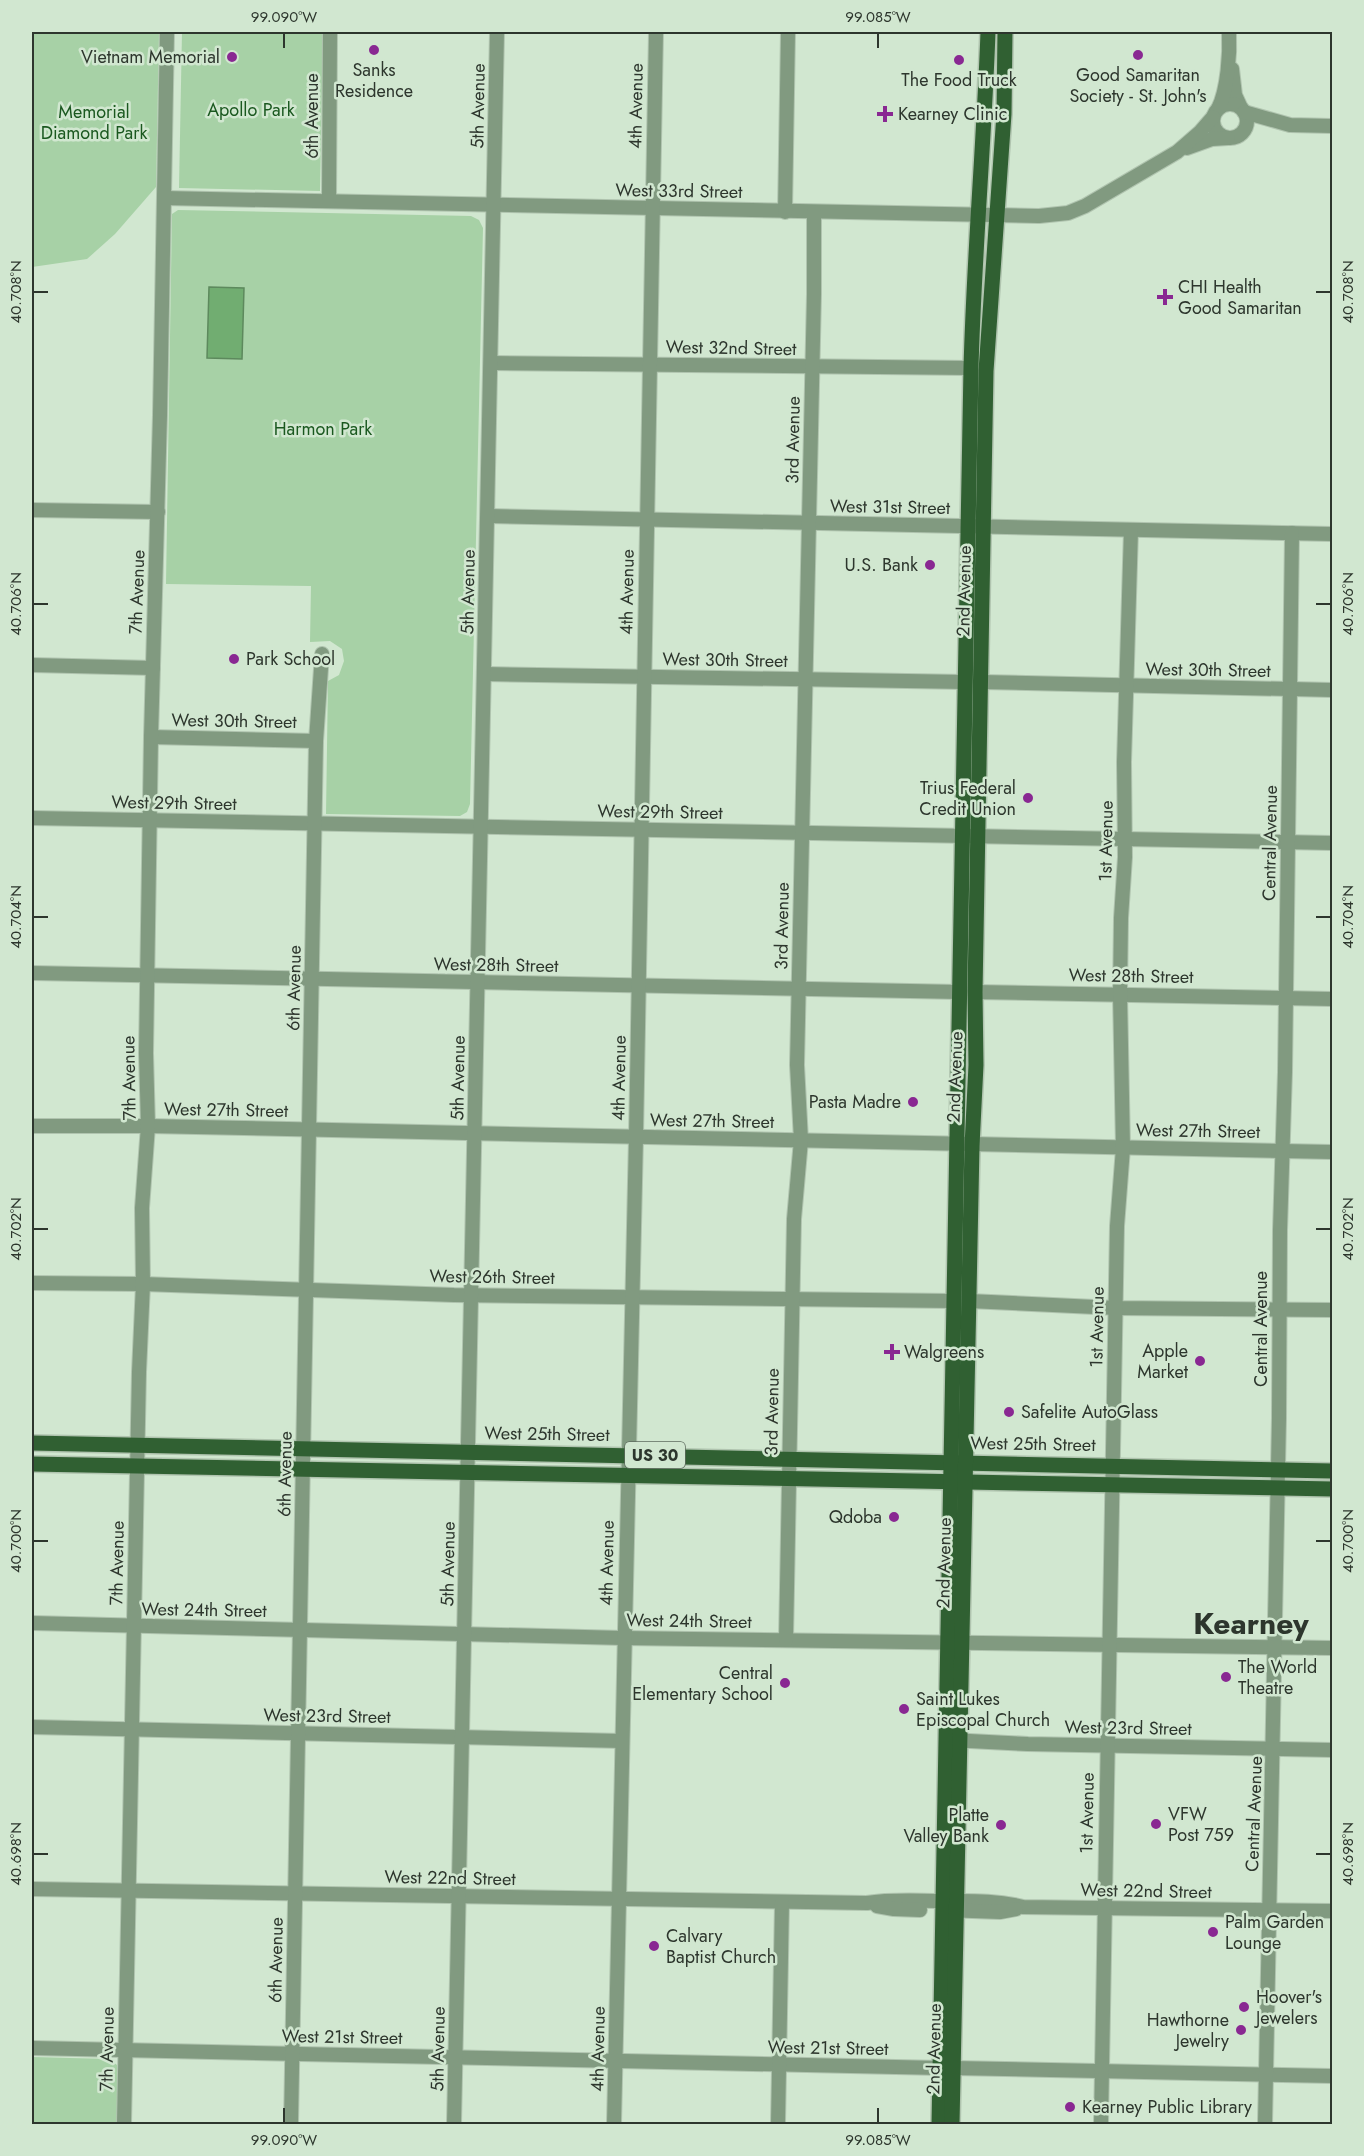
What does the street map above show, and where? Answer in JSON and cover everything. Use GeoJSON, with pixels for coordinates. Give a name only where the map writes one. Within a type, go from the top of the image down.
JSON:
{"type":"FeatureCollection","features":[{"type":"Feature","properties":{"kind":"main road","name":"2nd Avenue"},"geometry":{"type":"LineString","coordinates":[[955,1643],[950,1462],[971,368],[988,32]]}},
{"type":"Feature","properties":{"kind":"main road","name":"2nd Avenue"},"geometry":{"type":"LineString","coordinates":[[952,2124],[946,2103],[949,1906],[955,1643],[966,1462],[972,1146],[976,1065],[975,992],[986,371],[1004,114],[1005,32]]}},
{"type":"Feature","properties":{"kind":"main road","name":"West 25th Street"},"geometry":{"type":"LineString","coordinates":[[35,1444],[138,1444],[1278,1470]]}},
{"type":"Feature","properties":{"kind":"main road","name":"US 30"},"geometry":{"type":"LineString","coordinates":[[32,1464],[1332,1489]]}},
{"type":"Feature","properties":{"kind":"main road","name":"US 30"},"geometry":{"type":"LineString","coordinates":[[1278,1470],[1332,1471]]}},
{"type":"Feature","properties":{"kind":"main road","name":"2nd Avenue"},"geometry":{"type":"LineString","coordinates":[[939,2124],[946,2103]]}},
{"type":"Feature","properties":{"kind":"street","name":"7th Avenue"},"geometry":{"type":"LineString","coordinates":[[124,2124],[137,1466],[143,1284],[142,1208],[148,1126],[146,1053],[151,737],[168,32]]}},
{"type":"Feature","properties":{"kind":"street","name":"6th Avenue"},"geometry":{"type":"LineString","coordinates":[[329,201],[330,32]]}},
{"type":"Feature","properties":{"kind":"street","name":"5th Avenue"},"geometry":{"type":"LineString","coordinates":[[454,2124],[498,32]]}},
{"type":"Feature","properties":{"kind":"street","name":"4th Avenue"},"geometry":{"type":"LineString","coordinates":[[614,2124],[623,1638],[636,1137],[656,32]]}},
{"type":"Feature","properties":{"kind":"street"},"geometry":{"type":"LineString","coordinates":[[785,212],[788,32]]}},
{"type":"Feature","properties":{"kind":"street"},"geometry":{"type":"LineString","coordinates":[[1229,32],[1235,95],[1247,121],[1235,135],[1216,131],[1216,113],[1224,96],[1226,72],[1230,61]]}},
{"type":"Feature","properties":{"kind":"street"},"geometry":{"type":"LineString","coordinates":[[1216,113],[1228,104],[1290,125],[1332,126]]}},
{"type":"Feature","properties":{"kind":"street","name":"West 33rd Street"},"geometry":{"type":"LineString","coordinates":[[1177,152],[1200,132],[1216,113]]}},
{"type":"Feature","properties":{"kind":"street","name":"West 33rd Street"},"geometry":{"type":"LineString","coordinates":[[164,198],[979,216],[1068,213],[1085,206],[1177,152],[1212,139],[1257,128],[1290,125]]}},
{"type":"Feature","properties":{"kind":"street","name":"3rd Avenue"},"geometry":{"type":"LineString","coordinates":[[786,1640],[794,1219],[801,1140],[797,1065],[798,989],[813,367],[814,212]]}},
{"type":"Feature","properties":{"kind":"street","name":"West 32nd Street"},"geometry":{"type":"LineString","coordinates":[[491,363],[971,368]]}},
{"type":"Feature","properties":{"kind":"street"},"geometry":{"type":"LineString","coordinates":[[32,510],[158,512]]}},
{"type":"Feature","properties":{"kind":"street","name":"West 31st Street"},"geometry":{"type":"LineString","coordinates":[[488,516],[1332,534]]}},
{"type":"Feature","properties":{"kind":"street","name":"1st Avenue"},"geometry":{"type":"LineString","coordinates":[[1101,2124],[1117,1226],[1123,1148],[1120,994],[1131,530]]}},
{"type":"Feature","properties":{"kind":"street","name":"Central Avenue"},"geometry":{"type":"LineString","coordinates":[[1265,2124],[1274,1749],[1292,533]]}},
{"type":"Feature","properties":{"kind":"street","name":"6th Avenue"},"geometry":{"type":"LineString","coordinates":[[291,2124],[316,741],[322,654]]}},
{"type":"Feature","properties":{"kind":"street"},"geometry":{"type":"LineString","coordinates":[[32,665],[153,669]]}},
{"type":"Feature","properties":{"kind":"street","name":"West 30th Street"},"geometry":{"type":"LineString","coordinates":[[485,674],[965,682]]}},
{"type":"Feature","properties":{"kind":"street","name":"West 30th Street"},"geometry":{"type":"LineString","coordinates":[[982,682],[1332,690]]}},
{"type":"Feature","properties":{"kind":"street","name":"West 30th Street"},"geometry":{"type":"LineString","coordinates":[[151,737],[316,741]]}},
{"type":"Feature","properties":{"kind":"street","name":"West 29th Street"},"geometry":{"type":"LineString","coordinates":[[32,818],[1332,843]]}},
{"type":"Feature","properties":{"kind":"street","name":"West 28th Street"},"geometry":{"type":"LineString","coordinates":[[32,973],[959,992]]}},
{"type":"Feature","properties":{"kind":"street","name":"West 28th Street"},"geometry":{"type":"LineString","coordinates":[[975,992],[1332,999]]}},
{"type":"Feature","properties":{"kind":"street","name":"West 27th Street"},"geometry":{"type":"LineString","coordinates":[[32,1126],[148,1126],[475,1135],[801,1140],[972,1146],[1332,1152]]}},
{"type":"Feature","properties":{"kind":"street","name":"West 26th Street"},"geometry":{"type":"LineString","coordinates":[[32,1283],[143,1284],[472,1295],[953,1301]]}},
{"type":"Feature","properties":{"kind":"street"},"geometry":{"type":"LineString","coordinates":[[969,1301],[1116,1308],[1332,1310]]}},
{"type":"Feature","properties":{"kind":"street","name":"West 24th Street"},"geometry":{"type":"LineString","coordinates":[[32,1623],[465,1635],[1332,1648]]}},
{"type":"Feature","properties":{"kind":"street","name":"West 23rd Street"},"geometry":{"type":"LineString","coordinates":[[32,1727],[622,1741]]}},
{"type":"Feature","properties":{"kind":"street","name":"West 23rd Street"},"geometry":{"type":"LineString","coordinates":[[953,1740],[1106,1746],[1332,1750]]}},
{"type":"Feature","properties":{"kind":"street","name":"West 22nd Street"},"geometry":{"type":"LineString","coordinates":[[32,1889],[782,1902],[867,1903],[891,1900],[1000,1912],[1023,1907],[1332,1911]]}},
{"type":"Feature","properties":{"kind":"street"},"geometry":{"type":"LineString","coordinates":[[778,2124],[782,1902]]}},
{"type":"Feature","properties":{"kind":"street","name":"West 21st Street"},"geometry":{"type":"LineString","coordinates":[[32,2048],[1332,2076]]}},
{"type":"Feature","properties":{"kind":"green space","name":"Memorial Diamond Park"},"geometry":{"type":"Polygon","coordinates":[[[32,32],[159,32],[156,187],[115,234],[87,259],[32,267],[32,32]]]}},
{"type":"Feature","properties":{"kind":"green space","name":"Apollo Park"},"geometry":{"type":"Polygon","coordinates":[[[182,32],[323,32],[320,191],[179,188],[182,32]]]}},
{"type":"Feature","properties":{"kind":"green space","name":"Harmon Park"},"geometry":{"type":"Polygon","coordinates":[[[178,210],[471,216],[479,220],[483,228],[470,804],[467,812],[460,816],[326,814],[328,681],[339,675],[344,661],[342,649],[330,641],[310,642],[311,586],[166,584],[172,214],[178,210]]]}},
{"type":"Feature","properties":{"kind":"green space"},"geometry":{"type":"Polygon","coordinates":[[[32,2057],[109,2059],[117,2065],[118,2124],[32,2124],[32,2057]]]}},
{"type":"Feature","properties":{"kind":"shaded area"},"geometry":{"type":"Polygon","coordinates":[[[209,287],[244,288],[242,359],[207,358],[209,287]]]}},
{"type":"Feature","properties":{"kind":"place","name":"Sanks Residence"},"geometry":{"type":"Point","coordinates":[374,50]}},
{"type":"Feature","properties":{"kind":"place","name":"Good Samaritan Society - St. John's"},"geometry":{"type":"Point","coordinates":[1138,55]}},
{"type":"Feature","properties":{"kind":"place","name":"Vietnam Memorial"},"geometry":{"type":"Point","coordinates":[232,57]}},
{"type":"Feature","properties":{"kind":"place","name":"The Food Truck"},"geometry":{"type":"Point","coordinates":[959,60]}},
{"type":"Feature","properties":{"kind":"place","name":"Kearney Clinic"},"geometry":{"type":"Point","coordinates":[885,114]}},
{"type":"Feature","properties":{"kind":"place","name":"CHI Health Good Samaritan"},"geometry":{"type":"Point","coordinates":[1165,297]}},
{"type":"Feature","properties":{"kind":"place","name":"U.S. Bank"},"geometry":{"type":"Point","coordinates":[930,565]}},
{"type":"Feature","properties":{"kind":"place","name":"Park School"},"geometry":{"type":"Point","coordinates":[234,659]}},
{"type":"Feature","properties":{"kind":"place","name":"Trius Federal Credit Union"},"geometry":{"type":"Point","coordinates":[1028,798]}},
{"type":"Feature","properties":{"kind":"place","name":"Pasta Madre"},"geometry":{"type":"Point","coordinates":[913,1102]}},
{"type":"Feature","properties":{"kind":"place","name":"Walgreens"},"geometry":{"type":"Point","coordinates":[892,1352]}},
{"type":"Feature","properties":{"kind":"place","name":"Apple Market"},"geometry":{"type":"Point","coordinates":[1200,1361]}},
{"type":"Feature","properties":{"kind":"place","name":"Safelite AutoGlass"},"geometry":{"type":"Point","coordinates":[1009,1412]}},
{"type":"Feature","properties":{"kind":"place","name":"Qdoba"},"geometry":{"type":"Point","coordinates":[894,1517]}},
{"type":"Feature","properties":{"kind":"place","name":"The World Theatre"},"geometry":{"type":"Point","coordinates":[1226,1677]}},
{"type":"Feature","properties":{"kind":"place","name":"Central Elementary School"},"geometry":{"type":"Point","coordinates":[785,1683]}},
{"type":"Feature","properties":{"kind":"place","name":"Saint Lukes Episcopal Church"},"geometry":{"type":"Point","coordinates":[904,1709]}},
{"type":"Feature","properties":{"kind":"place","name":"VFW Post 759"},"geometry":{"type":"Point","coordinates":[1156,1824]}},
{"type":"Feature","properties":{"kind":"place","name":"Platte Valley Bank"},"geometry":{"type":"Point","coordinates":[1001,1825]}},
{"type":"Feature","properties":{"kind":"place","name":"Palm Garden Lounge"},"geometry":{"type":"Point","coordinates":[1213,1932]}},
{"type":"Feature","properties":{"kind":"place","name":"Calvary Baptist Church"},"geometry":{"type":"Point","coordinates":[654,1946]}},
{"type":"Feature","properties":{"kind":"place","name":"Hoover's Jewelers"},"geometry":{"type":"Point","coordinates":[1244,2007]}},
{"type":"Feature","properties":{"kind":"place","name":"Hawthorne Jewelry"},"geometry":{"type":"Point","coordinates":[1241,2030]}},
{"type":"Feature","properties":{"kind":"place","name":"Kearney Public Library"},"geometry":{"type":"Point","coordinates":[1070,2107]}},
{"type":"Feature","properties":{"kind":"district","name":"Kearney"},"geometry":{"type":"Point","coordinates":[1251,1623]}}]}
